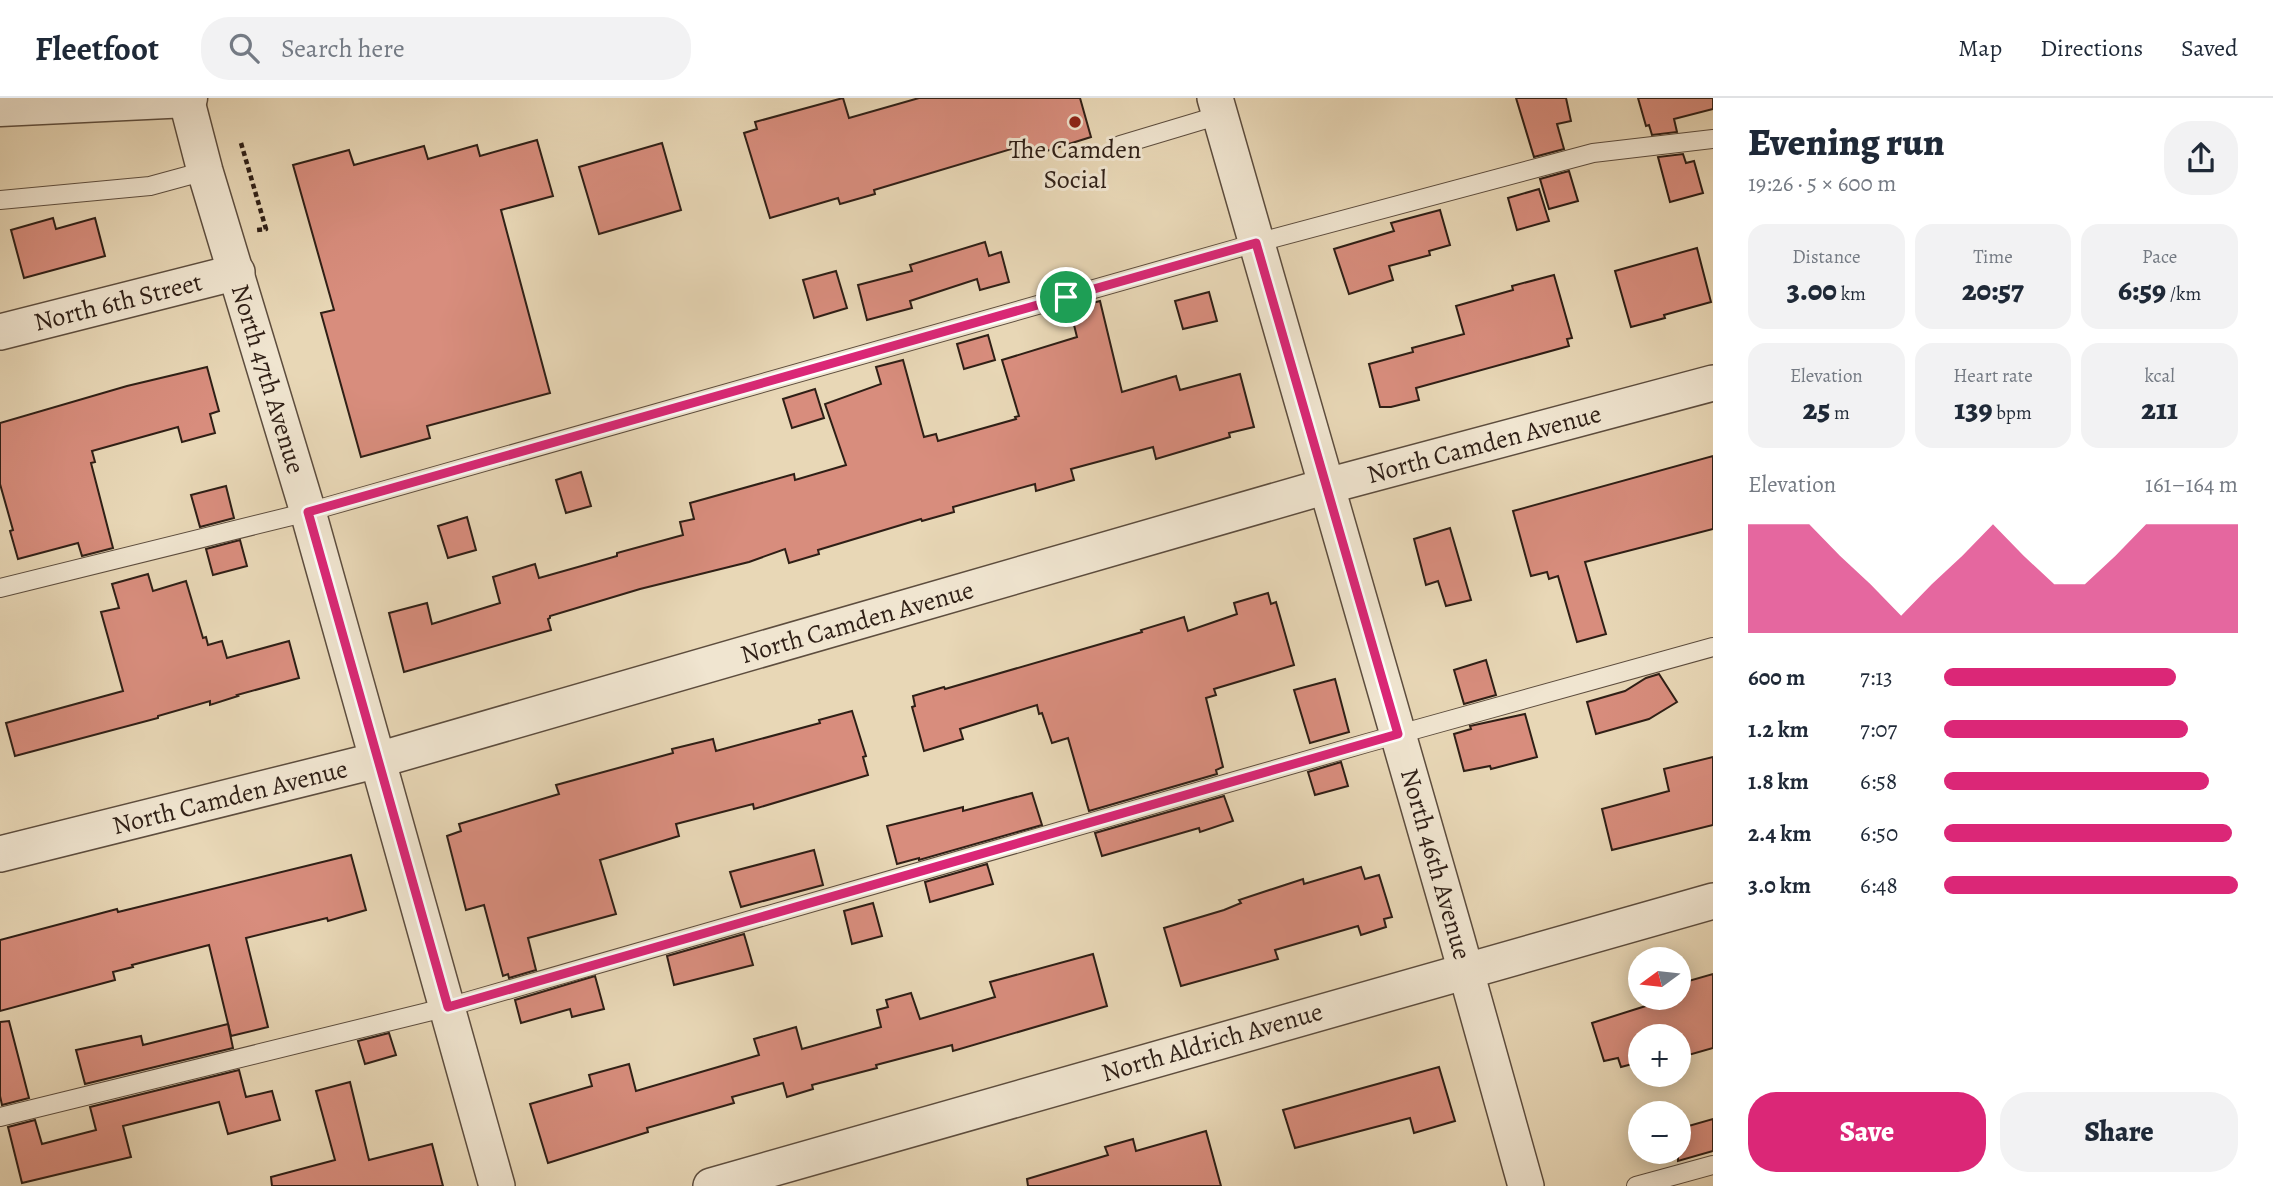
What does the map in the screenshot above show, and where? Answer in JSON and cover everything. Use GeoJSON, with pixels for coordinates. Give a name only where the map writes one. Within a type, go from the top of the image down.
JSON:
{"type":"FeatureCollection","features":[{"type":"Feature","properties":{"kind":"street"},"geometry":{"type":"LineString","coordinates":[[0,107],[187,98]]}},
{"type":"Feature","properties":{"kind":"street","name":"North 47th Avenue"},"geometry":{"type":"LineString","coordinates":[[187,98],[205,171],[308,512],[497,1186]]}},
{"type":"Feature","properties":{"kind":"street","name":"North 46th Avenue"},"geometry":{"type":"LineString","coordinates":[[1217,107],[1526,1186]]}},
{"type":"Feature","properties":{"kind":"street","name":"North 6th Street"},"geometry":{"type":"LineString","coordinates":[[0,332],[237,272]]}},
{"type":"Feature","properties":{"kind":"street","name":"North Camden Avenue"},"geometry":{"type":"LineString","coordinates":[[0,854],[378,760],[1327,486],[1713,383]]}},
{"type":"Feature","properties":{"kind":"street","name":"North Aldrich Avenue"},"geometry":{"type":"LineString","coordinates":[[711,1186],[1466,969],[1713,901]]}},
{"type":"Feature","properties":{"kind":"lane"},"geometry":{"type":"LineString","coordinates":[[1120,145],[1217,107]]}},
{"type":"Feature","properties":{"kind":"lane"},"geometry":{"type":"LineString","coordinates":[[0,588],[308,512],[1256,243],[1593,153],[1713,139]]}},
{"type":"Feature","properties":{"kind":"lane"},"geometry":{"type":"LineString","coordinates":[[0,200],[150,186],[205,171]]}},
{"type":"Feature","properties":{"kind":"lane"},"geometry":{"type":"LineString","coordinates":[[0,1117],[448,1007],[1398,734],[1713,647]]}},
{"type":"Feature","properties":{"kind":"lane"},"geometry":{"type":"LineString","coordinates":[[1636,1186],[1713,1165]]}},
{"type":"Feature","properties":{"kind":"path"},"geometry":{"type":"LineString","coordinates":[[241,143],[266,229],[255,230]]}},
{"type":"Feature","properties":{"kind":"building"},"geometry":{"type":"Polygon","coordinates":[[[843,98],[849,118],[919,98],[1080,98],[1091,137],[1021,159],[1018,147],[874,190],[875,194],[840,204],[838,198],[770,218],[744,133],[757,129],[755,122],[843,98]]]}},
{"type":"Feature","properties":{"kind":"building"},"geometry":{"type":"Polygon","coordinates":[[[1516,98],[1566,98],[1571,121],[1557,124],[1564,149],[1534,157],[1516,98]]]}},
{"type":"Feature","properties":{"kind":"building"},"geometry":{"type":"Polygon","coordinates":[[[1638,98],[1713,98],[1713,109],[1674,119],[1677,132],[1652,135],[1649,125],[1646,126],[1638,98]]]}},
{"type":"Feature","properties":{"kind":"building"},"geometry":{"type":"Polygon","coordinates":[[[537,140],[553,196],[501,210],[550,393],[427,426],[430,438],[361,457],[321,313],[334,310],[293,165],[349,150],[354,165],[424,146],[428,159],[477,145],[480,156],[537,140]]]}},
{"type":"Feature","properties":{"kind":"building"},"geometry":{"type":"Polygon","coordinates":[[[662,143],[681,210],[599,234],[579,167],[662,143]]]}},
{"type":"Feature","properties":{"kind":"building"},"geometry":{"type":"Polygon","coordinates":[[[1683,154],[1686,163],[1694,161],[1703,193],[1670,202],[1658,157],[1683,154]]]}},
{"type":"Feature","properties":{"kind":"building"},"geometry":{"type":"Polygon","coordinates":[[[1569,171],[1578,201],[1549,209],[1540,179],[1569,171]]]}},
{"type":"Feature","properties":{"kind":"building"},"geometry":{"type":"Polygon","coordinates":[[[1539,189],[1549,221],[1517,230],[1508,198],[1539,189]]]}},
{"type":"Feature","properties":{"kind":"building"},"geometry":{"type":"Polygon","coordinates":[[[1440,210],[1450,245],[1429,251],[1430,255],[1389,266],[1393,280],[1349,294],[1334,249],[1394,231],[1391,223],[1440,210]]]}},
{"type":"Feature","properties":{"kind":"building"},"geometry":{"type":"Polygon","coordinates":[[[53,218],[56,229],[95,218],[105,256],[24,278],[11,230],[53,218]]]}},
{"type":"Feature","properties":{"kind":"building"},"geometry":{"type":"Polygon","coordinates":[[[985,242],[989,256],[1001,252],[1009,282],[980,290],[977,279],[910,301],[912,308],[867,320],[858,285],[912,271],[910,265],[985,242]]]}},
{"type":"Feature","properties":{"kind":"building"},"geometry":{"type":"Polygon","coordinates":[[[1697,248],[1711,302],[1631,327],[1615,271],[1697,248]]]}},
{"type":"Feature","properties":{"kind":"building"},"geometry":{"type":"Polygon","coordinates":[[[836,271],[847,308],[814,318],[803,280],[836,271]]]}},
{"type":"Feature","properties":{"kind":"building"},"geometry":{"type":"Polygon","coordinates":[[[1554,275],[1572,338],[1567,339],[1569,346],[1416,388],[1419,400],[1380,407],[1369,364],[1413,352],[1412,348],[1464,334],[1456,306],[1513,290],[1512,286],[1554,275]]]}},
{"type":"Feature","properties":{"kind":"building"},"geometry":{"type":"Polygon","coordinates":[[[1209,292],[1217,321],[1183,329],[1175,301],[1209,292]]]}},
{"type":"Feature","properties":{"kind":"building"},"geometry":{"type":"Polygon","coordinates":[[[1100,301],[1122,392],[1176,376],[1180,390],[1240,374],[1254,427],[1156,459],[1153,447],[1071,469],[1074,480],[1036,491],[1035,484],[953,507],[954,512],[922,521],[921,519],[818,550],[819,554],[789,563],[785,549],[749,562],[640,589],[550,616],[548,619],[551,630],[404,672],[389,613],[427,603],[432,624],[500,603],[493,577],[535,564],[539,578],[617,556],[617,553],[683,535],[680,522],[694,519],[690,503],[794,474],[795,480],[846,465],[825,404],[881,384],[876,367],[903,360],[924,437],[936,434],[938,441],[1016,419],[1015,417],[1019,416],[1002,360],[1077,337],[1070,309],[1100,301]]]}},
{"type":"Feature","properties":{"kind":"building"},"geometry":{"type":"Polygon","coordinates":[[[988,335],[995,360],[964,369],[957,344],[988,335]]]}},
{"type":"Feature","properties":{"kind":"building"},"geometry":{"type":"Polygon","coordinates":[[[207,367],[219,411],[210,414],[215,433],[182,442],[178,427],[92,451],[95,462],[91,463],[113,548],[82,556],[78,543],[18,559],[0,484],[0,423],[127,386],[207,367]]]}},
{"type":"Feature","properties":{"kind":"building"},"geometry":{"type":"Polygon","coordinates":[[[815,389],[824,418],[792,428],[783,399],[815,389]]]}},
{"type":"Feature","properties":{"kind":"building"},"geometry":{"type":"Polygon","coordinates":[[[1713,456],[1713,529],[1585,562],[1606,634],[1577,642],[1558,576],[1549,579],[1547,572],[1531,576],[1513,511],[1713,456]]]}},
{"type":"Feature","properties":{"kind":"building"},"geometry":{"type":"Polygon","coordinates":[[[581,472],[591,506],[566,513],[556,480],[581,472]]]}},
{"type":"Feature","properties":{"kind":"building"},"geometry":{"type":"Polygon","coordinates":[[[226,486],[234,518],[200,527],[191,495],[226,486]]]}},
{"type":"Feature","properties":{"kind":"building"},"geometry":{"type":"Polygon","coordinates":[[[467,517],[476,550],[448,558],[438,526],[467,517]]]}},
{"type":"Feature","properties":{"kind":"building"},"geometry":{"type":"Polygon","coordinates":[[[1450,528],[1471,600],[1446,606],[1438,581],[1426,585],[1414,539],[1450,528]]]}},
{"type":"Feature","properties":{"kind":"building"},"geometry":{"type":"Polygon","coordinates":[[[240,540],[247,566],[213,575],[206,549],[240,540]]]}},
{"type":"Feature","properties":{"kind":"building"},"geometry":{"type":"Polygon","coordinates":[[[148,574],[153,591],[186,581],[203,638],[206,637],[208,645],[222,641],[227,658],[289,641],[299,678],[210,705],[210,701],[158,718],[15,756],[6,723],[123,691],[101,612],[119,608],[112,584],[148,574]]]}},
{"type":"Feature","properties":{"kind":"building"},"geometry":{"type":"Polygon","coordinates":[[[1268,593],[1271,604],[1276,602],[1294,665],[1214,689],[1216,695],[1206,698],[1223,767],[1216,770],[1217,774],[1089,811],[1068,738],[1052,743],[1037,705],[960,729],[963,739],[924,751],[912,707],[915,706],[913,696],[1142,632],[1141,630],[1184,617],[1188,631],[1237,614],[1234,603],[1268,593]]]}},
{"type":"Feature","properties":{"kind":"building"},"geometry":{"type":"Polygon","coordinates":[[[1486,660],[1496,695],[1464,704],[1454,670],[1486,660]]]}},
{"type":"Feature","properties":{"kind":"building"},"geometry":{"type":"Polygon","coordinates":[[[1659,674],[1677,702],[1649,719],[1596,734],[1587,702],[1625,691],[1646,678],[1659,674]]]}},
{"type":"Feature","properties":{"kind":"building"},"geometry":{"type":"Polygon","coordinates":[[[1335,679],[1349,732],[1310,743],[1294,690],[1335,679]]]}},
{"type":"Feature","properties":{"kind":"building"},"geometry":{"type":"Polygon","coordinates":[[[852,711],[866,756],[863,757],[868,775],[754,809],[753,804],[676,824],[679,836],[600,860],[616,914],[528,938],[536,970],[509,978],[508,974],[503,976],[484,905],[466,910],[447,836],[461,831],[459,824],[559,794],[556,785],[673,753],[672,749],[713,739],[716,751],[820,723],[819,720],[852,711]]]}},
{"type":"Feature","properties":{"kind":"building"},"geometry":{"type":"Polygon","coordinates":[[[1525,714],[1537,757],[1491,769],[1490,766],[1464,771],[1454,734],[1471,729],[1470,726],[1525,714]]]}},
{"type":"Feature","properties":{"kind":"building"},"geometry":{"type":"Polygon","coordinates":[[[1713,757],[1713,825],[1612,850],[1602,809],[1669,791],[1664,769],[1713,757]]]}},
{"type":"Feature","properties":{"kind":"building"},"geometry":{"type":"Polygon","coordinates":[[[1341,762],[1348,786],[1315,795],[1308,772],[1341,762]]]}},
{"type":"Feature","properties":{"kind":"building"},"geometry":{"type":"Polygon","coordinates":[[[1032,793],[1042,825],[897,864],[887,826],[963,807],[963,811],[1032,793]]]}},
{"type":"Feature","properties":{"kind":"building"},"geometry":{"type":"Polygon","coordinates":[[[1224,796],[1233,821],[1200,832],[1199,828],[1102,856],[1095,833],[1224,796]]]}},
{"type":"Feature","properties":{"kind":"building"},"geometry":{"type":"Polygon","coordinates":[[[814,850],[823,885],[741,907],[730,872],[814,850]]]}},
{"type":"Feature","properties":{"kind":"building"},"geometry":{"type":"Polygon","coordinates":[[[351,855],[366,910],[246,938],[268,1027],[231,1036],[209,945],[113,972],[115,980],[0,1011],[0,940],[117,909],[118,912],[351,855]]]}},
{"type":"Feature","properties":{"kind":"building"},"geometry":{"type":"Polygon","coordinates":[[[987,864],[993,884],[930,902],[925,882],[987,864]]]}},
{"type":"Feature","properties":{"kind":"building"},"geometry":{"type":"Polygon","coordinates":[[[1361,867],[1365,879],[1379,875],[1392,917],[1384,919],[1386,927],[1361,935],[1358,926],[1275,950],[1278,959],[1181,986],[1164,928],[1224,910],[1241,903],[1239,900],[1303,879],[1304,884],[1361,867]]]}},
{"type":"Feature","properties":{"kind":"building"},"geometry":{"type":"Polygon","coordinates":[[[873,903],[882,936],[852,944],[844,911],[873,903]]]}},
{"type":"Feature","properties":{"kind":"building"},"geometry":{"type":"Polygon","coordinates":[[[744,934],[753,965],[674,985],[667,956],[744,934]]]}},
{"type":"Feature","properties":{"kind":"building"},"geometry":{"type":"Polygon","coordinates":[[[1093,954],[1107,1006],[953,1051],[952,1045],[876,1065],[877,1068],[812,1085],[813,1089],[787,1097],[783,1083],[732,1097],[734,1103],[647,1128],[648,1132],[548,1163],[530,1104],[592,1086],[589,1075],[629,1064],[636,1091],[759,1055],[754,1039],[796,1027],[802,1049],[881,1027],[877,1010],[888,1007],[886,1000],[911,993],[920,1019],[995,997],[990,982],[1093,954]]]}},
{"type":"Feature","properties":{"kind":"building"},"geometry":{"type":"Polygon","coordinates":[[[1713,974],[1713,1048],[1691,1054],[1691,1024],[1628,1024],[1628,1065],[1621,1067],[1618,1058],[1604,1061],[1592,1023],[1633,1010],[1691,1010],[1691,980],[1713,974]]]}},
{"type":"Feature","properties":{"kind":"building"},"geometry":{"type":"Polygon","coordinates":[[[595,976],[604,1009],[572,1017],[570,1009],[521,1023],[515,1000],[595,976]]]}},
{"type":"Feature","properties":{"kind":"building"},"geometry":{"type":"Polygon","coordinates":[[[9,1021],[29,1098],[2,1105],[0,1022],[9,1021]]]}},
{"type":"Feature","properties":{"kind":"building"},"geometry":{"type":"Polygon","coordinates":[[[228,1024],[233,1048],[85,1084],[76,1050],[141,1036],[143,1045],[228,1024]]]}},
{"type":"Feature","properties":{"kind":"building"},"geometry":{"type":"Polygon","coordinates":[[[389,1033],[396,1055],[365,1064],[358,1041],[389,1033]]]}},
{"type":"Feature","properties":{"kind":"building"},"geometry":{"type":"Polygon","coordinates":[[[1439,1067],[1455,1121],[1414,1133],[1410,1118],[1295,1148],[1283,1110],[1439,1067]]]}},
{"type":"Feature","properties":{"kind":"building"},"geometry":{"type":"Polygon","coordinates":[[[239,1070],[246,1097],[272,1091],[280,1120],[228,1134],[219,1102],[123,1126],[131,1157],[22,1183],[8,1127],[35,1120],[42,1144],[96,1130],[90,1107],[239,1070]]]}},
{"type":"Feature","properties":{"kind":"building"},"geometry":{"type":"Polygon","coordinates":[[[350,1082],[369,1160],[432,1144],[443,1186],[272,1186],[271,1177],[335,1160],[316,1091],[350,1082]]]}},
{"type":"Feature","properties":{"kind":"building"},"geometry":{"type":"Polygon","coordinates":[[[1713,1119],[1713,1151],[1691,1157],[1691,1125],[1713,1119]]]}},
{"type":"Feature","properties":{"kind":"building"},"geometry":{"type":"Polygon","coordinates":[[[1206,1131],[1221,1186],[1028,1186],[1027,1179],[1108,1155],[1105,1147],[1133,1139],[1136,1151],[1206,1131]]]}},
{"type":"Feature","properties":{"kind":"place","name":"The Camden Social"},"geometry":{"type":"Point","coordinates":[1075,122]}},
{"type":"Feature","properties":{"kind":"route"},"geometry":{"type":"LineString","coordinates":[[1256,243],[1398,734],[448,1007],[308,512],[1066,297],[1256,243]]}}]}
